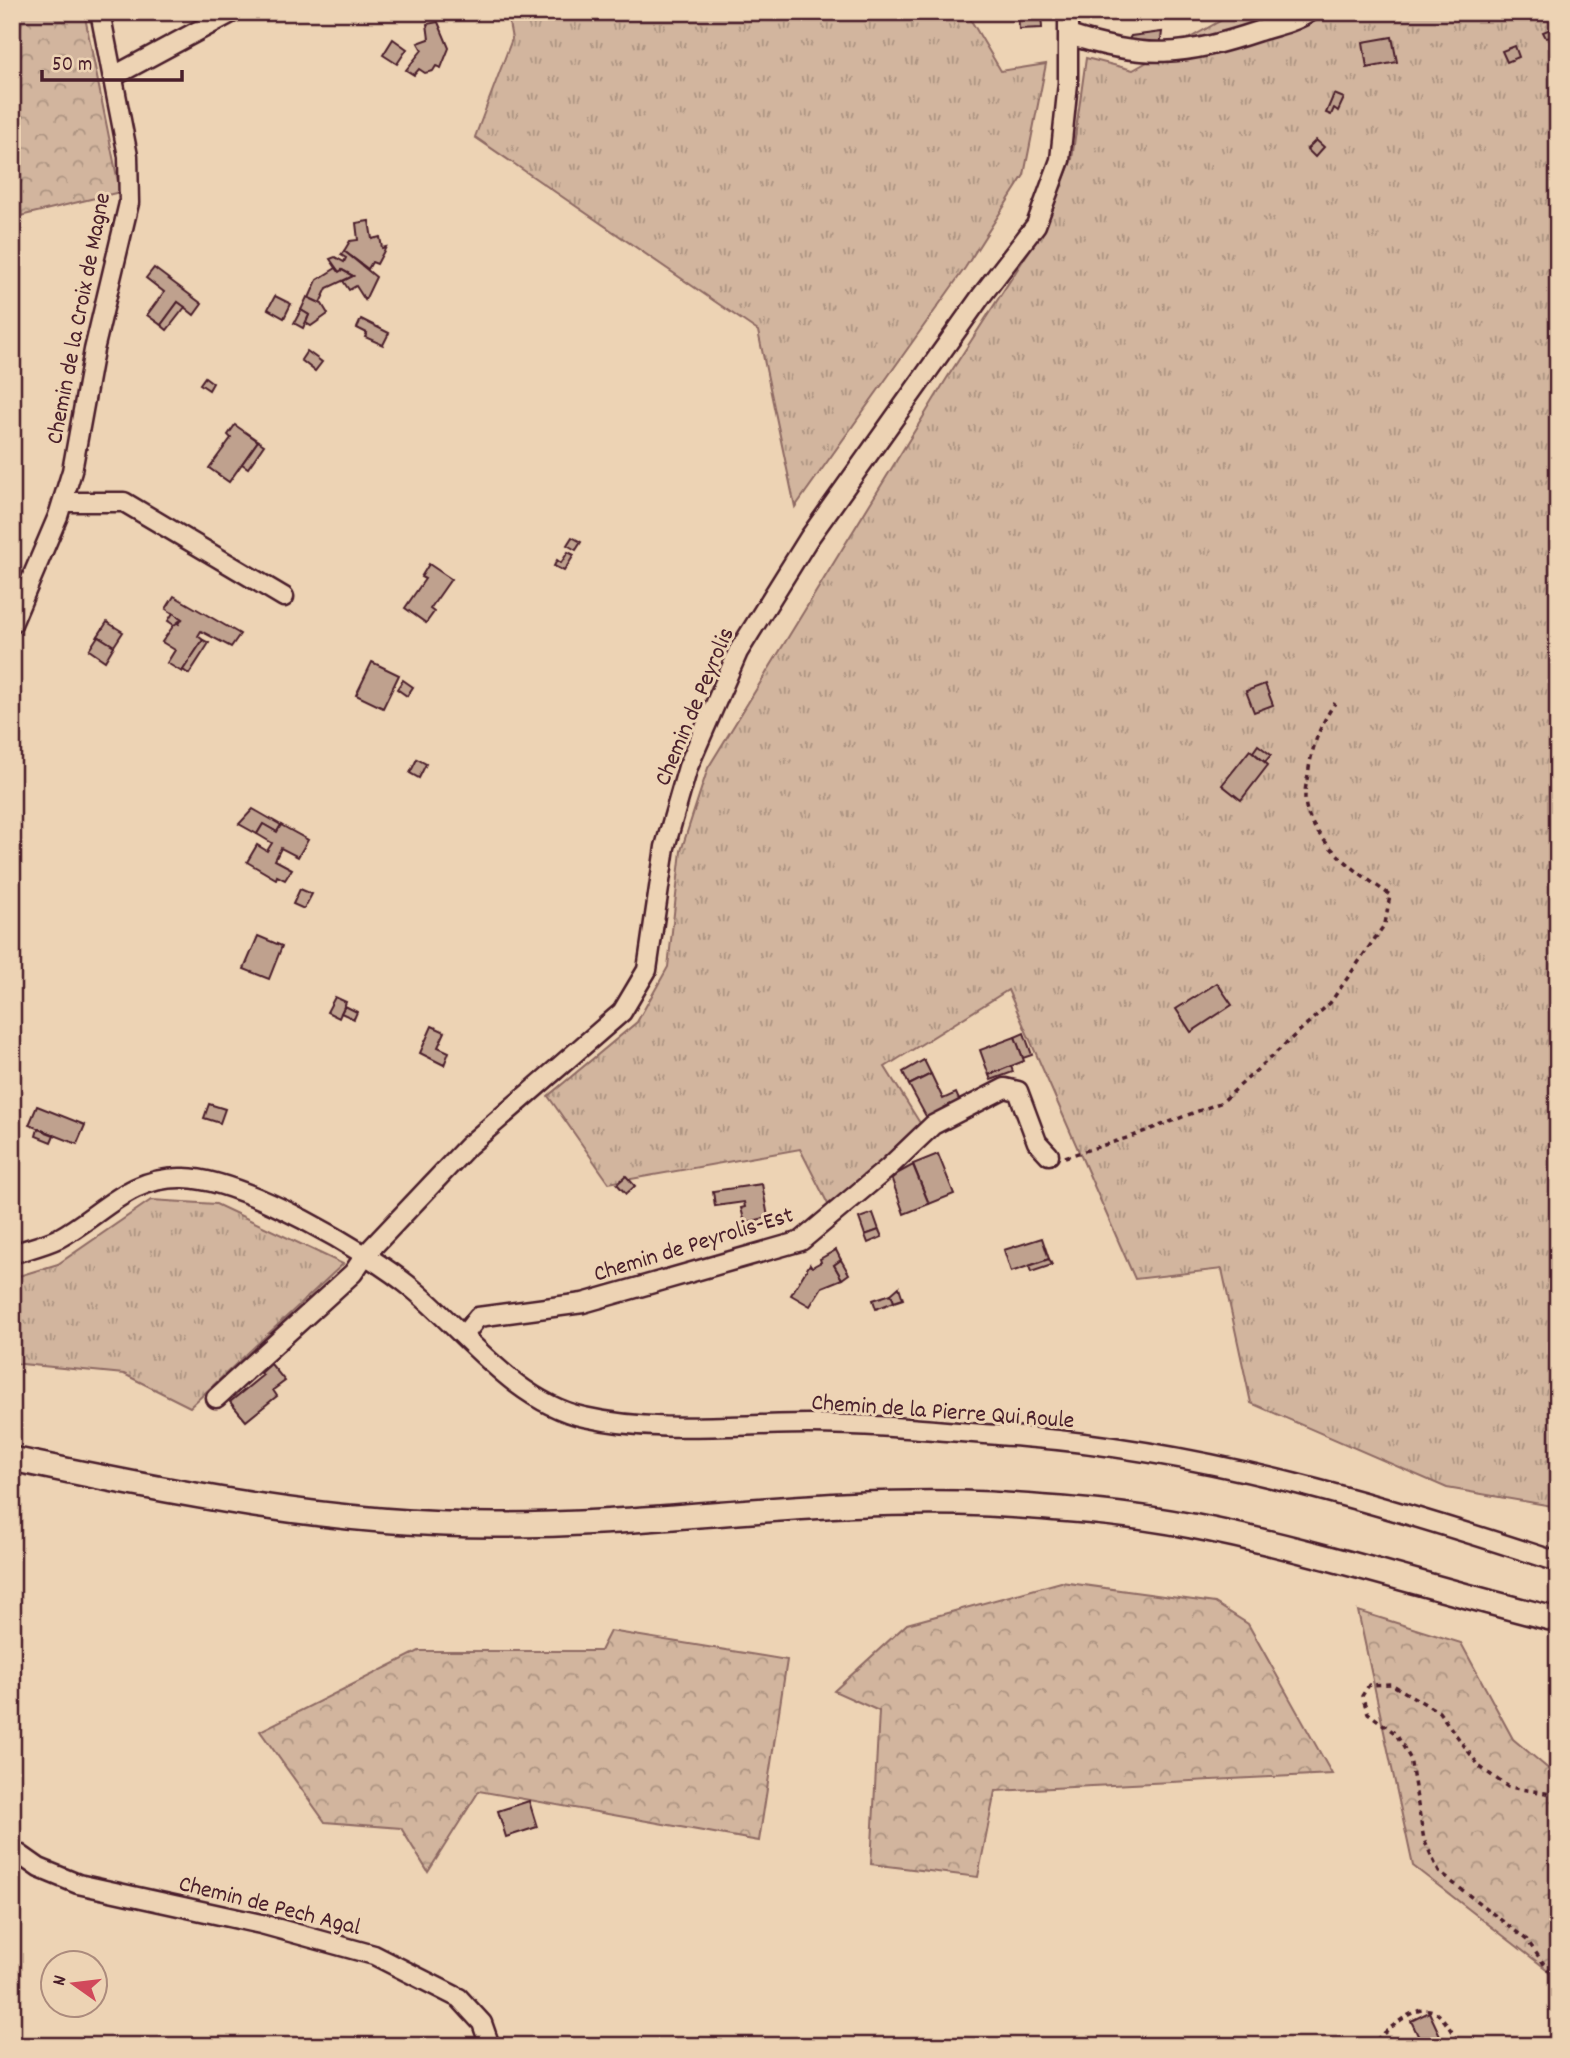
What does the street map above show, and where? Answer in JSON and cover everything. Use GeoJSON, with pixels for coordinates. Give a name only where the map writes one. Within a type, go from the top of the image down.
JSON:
{"type":"FeatureCollection","features":[{"type":"Feature","properties":{"kind":"main road"},"geometry":{"type":"LineString","coordinates":[[12,1459],[277,1511],[391,1523],[503,1525],[609,1522],[874,1505],[985,1504],[1098,1512],[1191,1525],[1296,1550],[1558,1620]]}},
{"type":"Feature","properties":{"kind":"street","name":"Chemin de la Croix de Magne"},"geometry":{"type":"LineString","coordinates":[[12,624],[63,502],[129,203],[128,156],[100,12]]}},
{"type":"Feature","properties":{"kind":"street"},"geometry":{"type":"LineString","coordinates":[[114,76],[233,12]]}},
{"type":"Feature","properties":{"kind":"street","name":"Chemin de Peyrolis"},"geometry":{"type":"LineString","coordinates":[[216,1398],[353,1273],[366,1254],[468,1146],[622,1012],[647,970],[665,847],[688,767],[738,652],[809,538],[982,295],[1036,225],[1060,160],[1069,35],[1068,12]]}},
{"type":"Feature","properties":{"kind":"street"},"geometry":{"type":"LineString","coordinates":[[1069,35],[1114,49],[1182,52],[1215,46],[1301,18],[1310,12]]}},
{"type":"Feature","properties":{"kind":"street"},"geometry":{"type":"LineString","coordinates":[[63,502],[79,505],[124,502],[284,597]]}},
{"type":"Feature","properties":{"kind":"street","name":"Chemin de Peyrolis-Est"},"geometry":{"type":"LineString","coordinates":[[464,1335],[478,1317],[583,1303],[801,1241],[933,1125],[1005,1088],[1018,1091],[1037,1142],[1049,1155]]}},
{"type":"Feature","properties":{"kind":"street"},"geometry":{"type":"LineString","coordinates":[[12,1254],[57,1239],[132,1187],[181,1177],[214,1182],[256,1198],[366,1254]]}},
{"type":"Feature","properties":{"kind":"street","name":"Chemin de la Pierre Qui Roule"},"geometry":{"type":"LineString","coordinates":[[366,1254],[413,1289],[529,1394],[581,1417],[651,1427],[810,1424],[1029,1437],[1157,1454],[1293,1484],[1452,1527],[1558,1562]]}},
{"type":"Feature","properties":{"kind":"street","name":"Chemin de Pech Agal"},"geometry":{"type":"LineString","coordinates":[[12,1849],[39,1868],[78,1884],[261,1924],[374,1955],[459,1998],[482,2023],[490,2046]]}},
{"type":"Feature","properties":{"kind":"path"},"geometry":{"type":"LineString","coordinates":[[1049,1155],[1069,1158],[1222,1102],[1330,1003],[1385,924],[1390,895],[1348,865],[1316,830],[1304,798],[1311,755],[1323,720],[1335,703]]}},
{"type":"Feature","properties":{"kind":"path"},"geometry":{"type":"LineString","coordinates":[[1558,1795],[1508,1787],[1480,1766],[1439,1712],[1391,1684],[1369,1685],[1362,1696],[1368,1713],[1396,1734],[1410,1758],[1424,1840],[1439,1872],[1527,1940],[1558,1984]]}},
{"type":"Feature","properties":{"kind":"path"},"geometry":{"type":"LineString","coordinates":[[1368,2046],[1410,2015],[1424,2009],[1438,2013],[1461,2046]]}},
{"type":"Feature","properties":{"kind":"green space"},"geometry":{"type":"Polygon","coordinates":[[[12,12],[84,12],[120,192],[12,218],[12,12]]]}},
{"type":"Feature","properties":{"kind":"green space"},"geometry":{"type":"Polygon","coordinates":[[[507,12],[966,12],[1001,71],[1046,64],[1024,175],[965,268],[795,507],[758,331],[475,137],[512,39],[507,12]]]}},
{"type":"Feature","properties":{"kind":"green space"},"geometry":{"type":"Polygon","coordinates":[[[1236,12],[1558,12],[1558,1507],[1447,1488],[1251,1403],[1222,1269],[1135,1279],[1008,990],[885,1067],[920,1123],[831,1210],[800,1149],[609,1183],[548,1096],[637,1022],[668,967],[681,851],[708,768],[947,378],[1044,228],[1072,159],[1086,58],[1133,70],[1236,12]]]}},
{"type":"Feature","properties":{"kind":"green space"},"geometry":{"type":"Polygon","coordinates":[[[151,1200],[216,1204],[343,1264],[190,1407],[124,1374],[12,1363],[12,1278],[58,1264],[151,1200]]]}},
{"type":"Feature","properties":{"kind":"green space"},"geometry":{"type":"Polygon","coordinates":[[[1061,1582],[1215,1603],[1248,1624],[1332,1774],[995,1791],[978,1877],[871,1864],[879,1711],[834,1691],[907,1624],[1061,1582]]]}},
{"type":"Feature","properties":{"kind":"green space"},"geometry":{"type":"Polygon","coordinates":[[[1358,1611],[1461,1643],[1513,1739],[1558,1777],[1558,1978],[1413,1866],[1358,1611]]]}},
{"type":"Feature","properties":{"kind":"green space"},"geometry":{"type":"Polygon","coordinates":[[[610,1631],[787,1660],[759,1841],[479,1791],[428,1872],[401,1828],[325,1822],[260,1731],[419,1651],[600,1651],[610,1631]]]}},
{"type":"Feature","properties":{"kind":"building"},"geometry":{"type":"Polygon","coordinates":[[[1018,12],[1041,12],[1042,28],[1019,29],[1018,12]]]}},
{"type":"Feature","properties":{"kind":"building"},"geometry":{"type":"Polygon","coordinates":[[[438,22],[449,48],[441,68],[436,66],[433,71],[425,73],[419,69],[414,75],[406,70],[422,50],[418,43],[429,39],[427,24],[438,22]]]}},
{"type":"Feature","properties":{"kind":"building"},"geometry":{"type":"Polygon","coordinates":[[[1558,26],[1558,42],[1555,43],[1552,37],[1546,38],[1543,32],[1558,26]]]}},
{"type":"Feature","properties":{"kind":"building"},"geometry":{"type":"Polygon","coordinates":[[[1162,32],[1160,47],[1126,44],[1131,36],[1162,32]]]}},
{"type":"Feature","properties":{"kind":"building"},"geometry":{"type":"Polygon","coordinates":[[[1392,37],[1397,62],[1367,68],[1363,42],[1392,37]]]}},
{"type":"Feature","properties":{"kind":"building"},"geometry":{"type":"Polygon","coordinates":[[[393,39],[407,49],[397,64],[383,55],[393,39]]]}},
{"type":"Feature","properties":{"kind":"building"},"geometry":{"type":"Polygon","coordinates":[[[1515,46],[1519,57],[1507,62],[1502,51],[1515,46]]]}},
{"type":"Feature","properties":{"kind":"building"},"geometry":{"type":"Polygon","coordinates":[[[1334,94],[1344,98],[1338,111],[1334,108],[1331,115],[1326,113],[1334,94]]]}},
{"type":"Feature","properties":{"kind":"building"},"geometry":{"type":"Polygon","coordinates":[[[1316,140],[1324,147],[1315,157],[1307,149],[1316,140]]]}},
{"type":"Feature","properties":{"kind":"building"},"geometry":{"type":"Polygon","coordinates":[[[369,221],[372,239],[380,237],[382,248],[386,247],[377,264],[372,262],[368,269],[344,251],[350,241],[358,240],[356,223],[369,221]]]}},
{"type":"Feature","properties":{"kind":"building"},"geometry":{"type":"Polygon","coordinates":[[[344,251],[376,277],[365,300],[356,286],[349,290],[343,281],[353,276],[342,270],[339,272],[330,259],[335,257],[344,262],[346,258],[341,255],[344,251]]]}},
{"type":"Feature","properties":{"kind":"building"},"geometry":{"type":"Polygon","coordinates":[[[154,268],[202,304],[194,315],[178,302],[161,325],[147,315],[164,292],[146,278],[154,268]]]}},
{"type":"Feature","properties":{"kind":"building"},"geometry":{"type":"Polygon","coordinates":[[[336,268],[339,272],[342,270],[353,276],[327,288],[320,303],[309,298],[317,280],[336,268]]]}},
{"type":"Feature","properties":{"kind":"building"},"geometry":{"type":"Polygon","coordinates":[[[275,296],[291,304],[284,318],[268,309],[275,296]]]}},
{"type":"Feature","properties":{"kind":"building"},"geometry":{"type":"Polygon","coordinates":[[[307,297],[322,304],[328,314],[311,326],[306,323],[309,315],[301,310],[307,297]]]}},
{"type":"Feature","properties":{"kind":"building"},"geometry":{"type":"Polygon","coordinates":[[[178,302],[185,307],[167,330],[161,325],[178,302]]]}},
{"type":"Feature","properties":{"kind":"building"},"geometry":{"type":"Polygon","coordinates":[[[301,310],[309,315],[303,328],[294,323],[301,310]]]}},
{"type":"Feature","properties":{"kind":"building"},"geometry":{"type":"Polygon","coordinates":[[[361,319],[389,333],[383,345],[365,337],[367,333],[357,328],[361,319]]]}},
{"type":"Feature","properties":{"kind":"building"},"geometry":{"type":"Polygon","coordinates":[[[307,351],[322,362],[315,371],[301,360],[307,351]]]}},
{"type":"Feature","properties":{"kind":"building"},"geometry":{"type":"Polygon","coordinates":[[[205,377],[213,383],[209,390],[200,384],[205,377]]]}},
{"type":"Feature","properties":{"kind":"building"},"geometry":{"type":"Polygon","coordinates":[[[235,425],[258,441],[229,482],[209,468],[231,438],[228,435],[235,425]]]}},
{"type":"Feature","properties":{"kind":"building"},"geometry":{"type":"Polygon","coordinates":[[[258,441],[264,445],[248,468],[242,464],[258,441]]]}},
{"type":"Feature","properties":{"kind":"building"},"geometry":{"type":"Polygon","coordinates":[[[572,537],[581,542],[576,550],[567,545],[572,537]]]}},
{"type":"Feature","properties":{"kind":"building"},"geometry":{"type":"Polygon","coordinates":[[[568,552],[574,555],[564,571],[554,566],[557,560],[561,563],[568,552]]]}},
{"type":"Feature","properties":{"kind":"building"},"geometry":{"type":"Polygon","coordinates":[[[429,564],[451,579],[430,609],[434,612],[426,623],[405,608],[425,579],[421,577],[429,564]]]}},
{"type":"Feature","properties":{"kind":"building"},"geometry":{"type":"Polygon","coordinates":[[[174,596],[240,634],[231,647],[201,631],[198,636],[203,640],[182,672],[167,663],[175,650],[162,642],[176,622],[179,624],[182,619],[166,609],[174,596]]]}},
{"type":"Feature","properties":{"kind":"building"},"geometry":{"type":"Polygon","coordinates":[[[173,613],[182,619],[174,625],[168,621],[173,613]]]}},
{"type":"Feature","properties":{"kind":"building"},"geometry":{"type":"Polygon","coordinates":[[[107,622],[123,632],[114,646],[98,636],[107,622]]]}},
{"type":"Feature","properties":{"kind":"building"},"geometry":{"type":"Polygon","coordinates":[[[98,636],[114,646],[105,661],[89,650],[98,636]]]}},
{"type":"Feature","properties":{"kind":"building"},"geometry":{"type":"Polygon","coordinates":[[[203,640],[209,643],[189,674],[183,670],[203,640]]]}},
{"type":"Feature","properties":{"kind":"building"},"geometry":{"type":"Polygon","coordinates":[[[372,662],[399,675],[383,708],[356,695],[372,662]]]}},
{"type":"Feature","properties":{"kind":"building"},"geometry":{"type":"Polygon","coordinates":[[[403,680],[413,687],[407,696],[397,689],[403,680]]]}},
{"type":"Feature","properties":{"kind":"building"},"geometry":{"type":"Polygon","coordinates":[[[1265,684],[1273,705],[1254,712],[1246,691],[1265,684]]]}},
{"type":"Feature","properties":{"kind":"building"},"geometry":{"type":"Polygon","coordinates":[[[1258,745],[1271,755],[1265,762],[1253,752],[1258,745]]]}},
{"type":"Feature","properties":{"kind":"building"},"geometry":{"type":"Polygon","coordinates":[[[1250,750],[1268,765],[1241,800],[1222,785],[1250,750]]]}},
{"type":"Feature","properties":{"kind":"building"},"geometry":{"type":"Polygon","coordinates":[[[417,759],[426,764],[419,778],[410,773],[417,759]]]}},
{"type":"Feature","properties":{"kind":"building"},"geometry":{"type":"Polygon","coordinates":[[[253,809],[281,825],[277,832],[263,824],[257,834],[239,824],[253,809]]]}},
{"type":"Feature","properties":{"kind":"building"},"geometry":{"type":"Polygon","coordinates":[[[263,824],[277,832],[281,825],[308,840],[298,857],[281,848],[275,860],[292,869],[285,880],[277,876],[276,879],[247,862],[257,845],[267,851],[272,843],[257,834],[263,824]]]}},
{"type":"Feature","properties":{"kind":"building"},"geometry":{"type":"Polygon","coordinates":[[[300,889],[312,894],[304,909],[293,904],[300,889]]]}},
{"type":"Feature","properties":{"kind":"building"},"geometry":{"type":"Polygon","coordinates":[[[258,936],[282,946],[269,979],[244,969],[258,936]]]}},
{"type":"Feature","properties":{"kind":"building"},"geometry":{"type":"Polygon","coordinates":[[[1217,983],[1232,1005],[1191,1032],[1176,1009],[1217,983]]]}},
{"type":"Feature","properties":{"kind":"building"},"geometry":{"type":"Polygon","coordinates":[[[335,997],[346,1002],[339,1018],[327,1012],[335,997]]]}},
{"type":"Feature","properties":{"kind":"building"},"geometry":{"type":"Polygon","coordinates":[[[345,1006],[357,1012],[354,1019],[341,1013],[345,1006]]]}},
{"type":"Feature","properties":{"kind":"building"},"geometry":{"type":"Polygon","coordinates":[[[432,1026],[445,1032],[438,1047],[449,1052],[444,1065],[420,1053],[432,1026]]]}},
{"type":"Feature","properties":{"kind":"building"},"geometry":{"type":"Polygon","coordinates":[[[1024,1033],[1032,1055],[1023,1058],[1015,1037],[1024,1033]]]}},
{"type":"Feature","properties":{"kind":"building"},"geometry":{"type":"Polygon","coordinates":[[[1015,1037],[1024,1061],[989,1075],[980,1050],[1015,1037]]]}},
{"type":"Feature","properties":{"kind":"building"},"geometry":{"type":"Polygon","coordinates":[[[924,1060],[931,1074],[909,1085],[903,1072],[924,1060]]]}},
{"type":"Feature","properties":{"kind":"building"},"geometry":{"type":"Polygon","coordinates":[[[1011,1066],[1013,1072],[991,1080],[989,1075],[1011,1066]]]}},
{"type":"Feature","properties":{"kind":"building"},"geometry":{"type":"Polygon","coordinates":[[[931,1074],[943,1099],[956,1093],[960,1102],[928,1120],[909,1085],[931,1074]]]}},
{"type":"Feature","properties":{"kind":"building"},"geometry":{"type":"Polygon","coordinates":[[[209,1104],[225,1109],[220,1123],[204,1118],[209,1104]]]}},
{"type":"Feature","properties":{"kind":"building"},"geometry":{"type":"Polygon","coordinates":[[[37,1106],[85,1125],[77,1144],[29,1125],[37,1106]]]}},
{"type":"Feature","properties":{"kind":"building"},"geometry":{"type":"Polygon","coordinates":[[[38,1129],[54,1135],[51,1142],[36,1136],[38,1129]]]}},
{"type":"Feature","properties":{"kind":"building"},"geometry":{"type":"Polygon","coordinates":[[[938,1154],[954,1194],[929,1204],[913,1164],[938,1154]]]}},
{"type":"Feature","properties":{"kind":"building"},"geometry":{"type":"Polygon","coordinates":[[[913,1165],[929,1204],[904,1214],[891,1177],[913,1165]]]}},
{"type":"Feature","properties":{"kind":"building"},"geometry":{"type":"Polygon","coordinates":[[[626,1176],[635,1186],[626,1194],[617,1184],[626,1176]]]}},
{"type":"Feature","properties":{"kind":"building"},"geometry":{"type":"Polygon","coordinates":[[[762,1184],[768,1217],[745,1223],[741,1208],[745,1207],[744,1202],[715,1206],[713,1191],[762,1184]]]}},
{"type":"Feature","properties":{"kind":"building"},"geometry":{"type":"Polygon","coordinates":[[[873,1213],[879,1230],[865,1235],[859,1218],[873,1213]]]}},
{"type":"Feature","properties":{"kind":"building"},"geometry":{"type":"Polygon","coordinates":[[[879,1230],[882,1237],[868,1243],[865,1235],[879,1230]]]}},
{"type":"Feature","properties":{"kind":"building"},"geometry":{"type":"Polygon","coordinates":[[[1042,1238],[1049,1259],[1011,1272],[1004,1250],[1042,1238]]]}},
{"type":"Feature","properties":{"kind":"building"},"geometry":{"type":"Polygon","coordinates":[[[836,1250],[841,1260],[834,1265],[842,1279],[822,1287],[810,1306],[791,1295],[810,1264],[812,1267],[836,1250]]]}},
{"type":"Feature","properties":{"kind":"building"},"geometry":{"type":"Polygon","coordinates":[[[1049,1259],[1052,1265],[1031,1272],[1029,1266],[1049,1259]]]}},
{"type":"Feature","properties":{"kind":"building"},"geometry":{"type":"Polygon","coordinates":[[[841,1260],[849,1274],[842,1279],[834,1265],[841,1260]]]}},
{"type":"Feature","properties":{"kind":"building"},"geometry":{"type":"Polygon","coordinates":[[[899,1287],[903,1299],[894,1302],[891,1294],[899,1287]]]}},
{"type":"Feature","properties":{"kind":"building"},"geometry":{"type":"Polygon","coordinates":[[[891,1294],[894,1302],[876,1309],[873,1300],[891,1294]]]}},
{"type":"Feature","properties":{"kind":"building"},"geometry":{"type":"Polygon","coordinates":[[[271,1364],[285,1381],[273,1390],[277,1396],[246,1421],[230,1402],[263,1375],[261,1373],[271,1364]]]}},
{"type":"Feature","properties":{"kind":"building"},"geometry":{"type":"Polygon","coordinates":[[[529,1801],[537,1827],[506,1837],[498,1811],[529,1801]]]}},
{"type":"Feature","properties":{"kind":"building"},"geometry":{"type":"Polygon","coordinates":[[[1429,2012],[1445,2046],[1423,2046],[1411,2021],[1429,2012]]]}},
{"type":"Feature","properties":{"kind":"building"},"geometry":{"type":"Polygon","coordinates":[[[1537,2040],[1537,2046],[1499,2044],[1537,2040]]]}}]}
